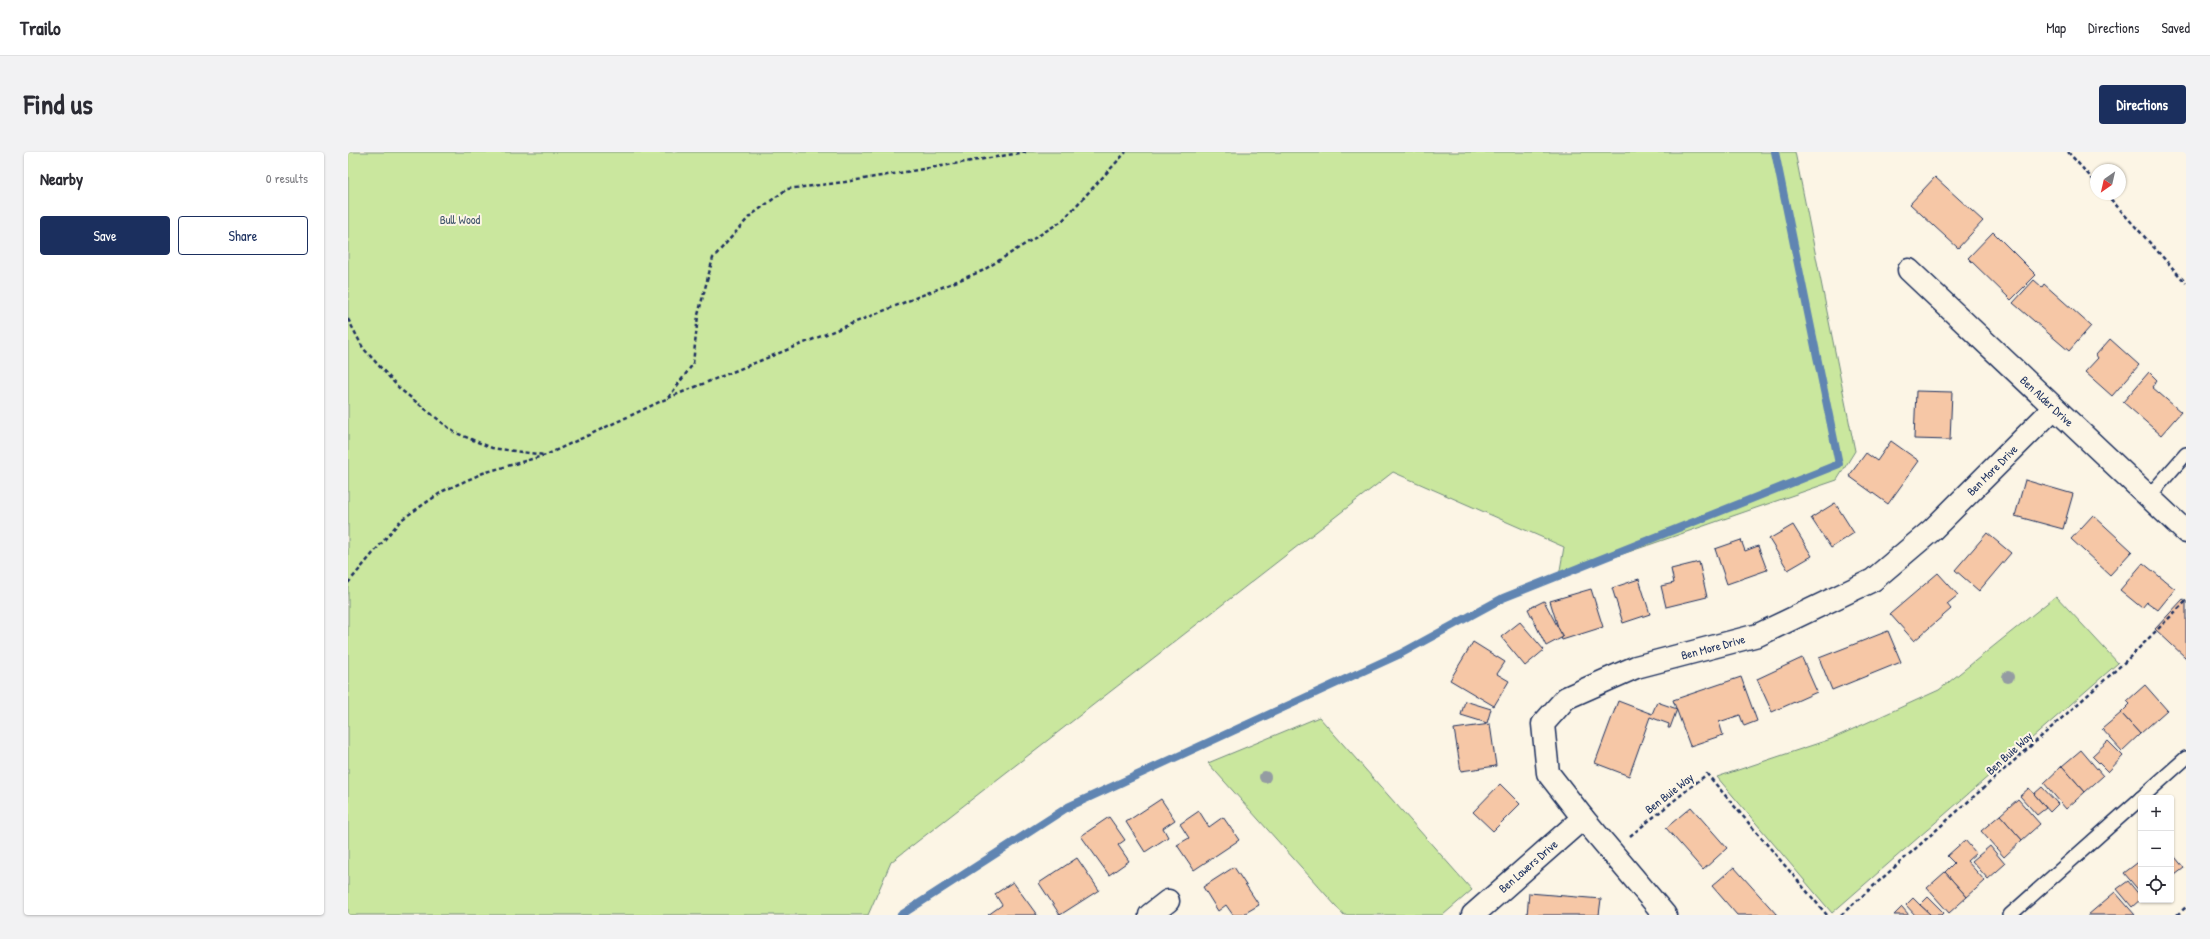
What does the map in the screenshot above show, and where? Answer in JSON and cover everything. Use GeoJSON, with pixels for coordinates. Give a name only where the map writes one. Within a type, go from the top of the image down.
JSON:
{"type":"FeatureCollection","features":[{"type":"Feature","properties":{"kind":"street","name":"Ben Alder Drive"},"geometry":{"type":"LineString","coordinates":[[1909,270],[2186,532]]}},
{"type":"Feature","properties":{"kind":"street","name":"Ben More Drive"},"geometry":{"type":"LineString","coordinates":[[1665,915],[1583,818],[1548,773],[1543,724],[1566,698],[1636,667],[1758,635],[1872,580],[1932,530],[2054,408]]}},
{"type":"Feature","properties":{"kind":"street","name":"Ben Lawers Drive"},"geometry":{"type":"LineString","coordinates":[[1473,915],[1583,818]]}},
{"type":"Feature","properties":{"kind":"street"},"geometry":{"type":"LineString","coordinates":[[1150,915],[1168,901]]}},
{"type":"Feature","properties":{"kind":"lane"},"geometry":{"type":"LineString","coordinates":[[2149,496],[2186,454]]}},
{"type":"Feature","properties":{"kind":"lane"},"geometry":{"type":"LineString","coordinates":[[2144,795],[2186,758]]}},
{"type":"Feature","properties":{"kind":"lane"},"geometry":{"type":"LineString","coordinates":[[2010,915],[2138,801]]}},
{"type":"Feature","properties":{"kind":"path"},"geometry":{"type":"LineString","coordinates":[[668,398],[693,364],[698,315],[714,258],[750,216],[787,189],[845,182],[1026,152]]}},
{"type":"Feature","properties":{"kind":"path"},"geometry":{"type":"LineString","coordinates":[[348,583],[401,520],[443,491],[483,474],[546,455],[668,398],[982,271],[1062,221],[1126,152]]}},
{"type":"Feature","properties":{"kind":"path"},"geometry":{"type":"LineString","coordinates":[[2068,152],[2090,176]]}},
{"type":"Feature","properties":{"kind":"path"},"geometry":{"type":"LineString","coordinates":[[2111,200],[2186,283]]}},
{"type":"Feature","properties":{"kind":"path"},"geometry":{"type":"LineString","coordinates":[[348,319],[363,348],[400,389],[454,432],[492,448],[526,454],[546,455]]}},
{"type":"Feature","properties":{"kind":"path","name":"Ben Buie Way"},"geometry":{"type":"LineString","coordinates":[[1841,915],[2128,660],[2186,601]]}},
{"type":"Feature","properties":{"kind":"path","name":"Ben Buie Way"},"geometry":{"type":"LineString","coordinates":[[1611,851],[1707,774],[1827,915]]}},
{"type":"Feature","properties":{"kind":"path"},"geometry":{"type":"LineString","coordinates":[[2177,915],[2186,907]]}},
{"type":"Feature","properties":{"kind":"green space","name":"Bull Wood"},"geometry":{"type":"Polygon","coordinates":[[[348,152],[1795,152],[1855,451],[1837,480],[1559,576],[1564,547],[1393,472],[891,862],[868,915],[348,915],[348,152]]]}},
{"type":"Feature","properties":{"kind":"green space"},"geometry":{"type":"Polygon","coordinates":[[[2056,596],[2118,663],[1832,913],[1717,777],[1831,739],[1939,690],[2056,596]]]}},
{"type":"Feature","properties":{"kind":"green space"},"geometry":{"type":"Polygon","coordinates":[[[1319,717],[1472,890],[1443,915],[1344,915],[1208,763],[1319,717]]]}},
{"type":"Feature","properties":{"kind":"building"},"geometry":{"type":"Polygon","coordinates":[[[1935,177],[1983,221],[1958,248],[1910,204],[1935,177]]]}},
{"type":"Feature","properties":{"kind":"building"},"geometry":{"type":"Polygon","coordinates":[[[1993,232],[2036,275],[2011,300],[1968,258],[1993,232]]]}},
{"type":"Feature","properties":{"kind":"building"},"geometry":{"type":"Polygon","coordinates":[[[2034,280],[2042,287],[2044,284],[2091,326],[2069,351],[2013,303],[2034,280]]]}},
{"type":"Feature","properties":{"kind":"building"},"geometry":{"type":"Polygon","coordinates":[[[2110,339],[2139,365],[2112,396],[2085,372],[2098,358],[2096,355],[2110,339]]]}},
{"type":"Feature","properties":{"kind":"building"},"geometry":{"type":"Polygon","coordinates":[[[2149,372],[2157,380],[2152,387],[2181,412],[2161,435],[2123,402],[2149,372]]]}},
{"type":"Feature","properties":{"kind":"building"},"geometry":{"type":"Polygon","coordinates":[[[1916,391],[1952,392],[1950,440],[1914,439],[1916,391]]]}},
{"type":"Feature","properties":{"kind":"building"},"geometry":{"type":"Polygon","coordinates":[[[1891,441],[1919,461],[1888,504],[1849,476],[1866,453],[1877,461],[1891,441]]]}},
{"type":"Feature","properties":{"kind":"building"},"geometry":{"type":"Polygon","coordinates":[[[2025,480],[2073,494],[2063,529],[2015,516],[2025,480]]]}},
{"type":"Feature","properties":{"kind":"building"},"geometry":{"type":"Polygon","coordinates":[[[1835,503],[1854,533],[1831,548],[1811,518],[1835,503]]]}},
{"type":"Feature","properties":{"kind":"building"},"geometry":{"type":"Polygon","coordinates":[[[2093,515],[2132,551],[2110,575],[2071,539],[2093,515]]]}},
{"type":"Feature","properties":{"kind":"building"},"geometry":{"type":"Polygon","coordinates":[[[1793,525],[1812,556],[1788,570],[1769,539],[1793,525]]]}},
{"type":"Feature","properties":{"kind":"building"},"geometry":{"type":"Polygon","coordinates":[[[1987,533],[2011,553],[1979,591],[1955,570],[1987,533]]]}},
{"type":"Feature","properties":{"kind":"building"},"geometry":{"type":"Polygon","coordinates":[[[1741,540],[1745,551],[1758,546],[1767,570],[1727,584],[1715,549],[1741,540]]]}},
{"type":"Feature","properties":{"kind":"building"},"geometry":{"type":"Polygon","coordinates":[[[1699,562],[1707,597],[1666,607],[1661,586],[1674,583],[1671,569],[1699,562]]]}},
{"type":"Feature","properties":{"kind":"building"},"geometry":{"type":"Polygon","coordinates":[[[2143,563],[2175,589],[2158,610],[2147,602],[2142,608],[2120,590],[2143,563]]]}},
{"type":"Feature","properties":{"kind":"building"},"geometry":{"type":"Polygon","coordinates":[[[1938,573],[1958,595],[1947,604],[1951,609],[1914,641],[1890,614],[1938,573]]]}},
{"type":"Feature","properties":{"kind":"building"},"geometry":{"type":"Polygon","coordinates":[[[1639,579],[1650,614],[1623,623],[1612,588],[1639,579]]]}},
{"type":"Feature","properties":{"kind":"building"},"geometry":{"type":"Polygon","coordinates":[[[1591,589],[1603,627],[1562,640],[1550,601],[1591,589]]]}},
{"type":"Feature","properties":{"kind":"building"},"geometry":{"type":"Polygon","coordinates":[[[2183,599],[2186,601],[2186,658],[2155,629],[2183,599]]]}},
{"type":"Feature","properties":{"kind":"building"},"geometry":{"type":"Polygon","coordinates":[[[1544,601],[1563,637],[1546,646],[1528,609],[1544,601]]]}},
{"type":"Feature","properties":{"kind":"building"},"geometry":{"type":"Polygon","coordinates":[[[1520,622],[1544,650],[1525,666],[1501,637],[1520,622]]]}},
{"type":"Feature","properties":{"kind":"building"},"geometry":{"type":"Polygon","coordinates":[[[1888,631],[1901,662],[1832,690],[1819,658],[1888,631]]]}},
{"type":"Feature","properties":{"kind":"building"},"geometry":{"type":"Polygon","coordinates":[[[1473,642],[1505,662],[1497,674],[1509,681],[1494,706],[1450,680],[1473,642]]]}},
{"type":"Feature","properties":{"kind":"building"},"geometry":{"type":"Polygon","coordinates":[[[1802,658],[1817,692],[1772,712],[1757,679],[1802,658]]]}},
{"type":"Feature","properties":{"kind":"building"},"geometry":{"type":"Polygon","coordinates":[[[1741,677],[1757,721],[1744,726],[1740,715],[1719,722],[1723,735],[1690,746],[1673,700],[1741,677]]]}},
{"type":"Feature","properties":{"kind":"building"},"geometry":{"type":"Polygon","coordinates":[[[2145,685],[2167,710],[2140,734],[2121,713],[2130,704],[2127,701],[2145,685]]]}},
{"type":"Feature","properties":{"kind":"building"},"geometry":{"type":"Polygon","coordinates":[[[1465,701],[1491,709],[1487,723],[1461,715],[1465,701]]]}},
{"type":"Feature","properties":{"kind":"building"},"geometry":{"type":"Polygon","coordinates":[[[1618,701],[1652,714],[1657,702],[1677,709],[1670,728],[1668,728],[1669,724],[1650,717],[1629,776],[1595,763],[1618,701]]]}},
{"type":"Feature","properties":{"kind":"building"},"geometry":{"type":"Polygon","coordinates":[[[2121,713],[2140,734],[2122,751],[2102,729],[2121,713]]]}},
{"type":"Feature","properties":{"kind":"building"},"geometry":{"type":"Polygon","coordinates":[[[1490,724],[1496,766],[1461,771],[1454,729],[1490,724]]]}},
{"type":"Feature","properties":{"kind":"building"},"geometry":{"type":"Polygon","coordinates":[[[2108,741],[2123,756],[2108,772],[2092,756],[2108,741]]]}},
{"type":"Feature","properties":{"kind":"building"},"geometry":{"type":"Polygon","coordinates":[[[2081,750],[2103,776],[2085,792],[2062,766],[2081,750]]]}},
{"type":"Feature","properties":{"kind":"building"},"geometry":{"type":"Polygon","coordinates":[[[2062,766],[2085,792],[2066,809],[2044,783],[2062,766]]]}},
{"type":"Feature","properties":{"kind":"building"},"geometry":{"type":"Polygon","coordinates":[[[1500,784],[1520,804],[1493,831],[1473,812],[1500,784]]]}},
{"type":"Feature","properties":{"kind":"building"},"geometry":{"type":"Polygon","coordinates":[[[2042,787],[2058,804],[2050,812],[2034,794],[2042,787]]]}},
{"type":"Feature","properties":{"kind":"building"},"geometry":{"type":"Polygon","coordinates":[[[2029,788],[2046,808],[2037,815],[2020,796],[2029,788]]]}},
{"type":"Feature","properties":{"kind":"building"},"geometry":{"type":"Polygon","coordinates":[[[1161,799],[1175,820],[1163,828],[1168,837],[1145,852],[1126,822],[1161,799]]]}},
{"type":"Feature","properties":{"kind":"building"},"geometry":{"type":"Polygon","coordinates":[[[2018,799],[2040,824],[2022,840],[2000,815],[2018,799]]]}},
{"type":"Feature","properties":{"kind":"building"},"geometry":{"type":"Polygon","coordinates":[[[1691,807],[1727,848],[1703,870],[1666,828],[1691,807]]]}},
{"type":"Feature","properties":{"kind":"building"},"geometry":{"type":"Polygon","coordinates":[[[1199,811],[1209,827],[1223,817],[1239,840],[1194,870],[1177,845],[1189,838],[1180,824],[1199,811]]]}},
{"type":"Feature","properties":{"kind":"building"},"geometry":{"type":"Polygon","coordinates":[[[2000,815],[2022,840],[2004,857],[1981,831],[2000,815]]]}},
{"type":"Feature","properties":{"kind":"building"},"geometry":{"type":"Polygon","coordinates":[[[1109,817],[1125,840],[1118,845],[1129,861],[1109,875],[1081,836],[1109,817]]]}},
{"type":"Feature","properties":{"kind":"building"},"geometry":{"type":"Polygon","coordinates":[[[1965,840],[1976,853],[1967,861],[1985,881],[1967,897],[1945,872],[1954,863],[1947,856],[1965,840]]]}},
{"type":"Feature","properties":{"kind":"building"},"geometry":{"type":"Polygon","coordinates":[[[1990,846],[2005,864],[1988,879],[1972,861],[1990,846]]]}},
{"type":"Feature","properties":{"kind":"building"},"geometry":{"type":"Polygon","coordinates":[[[2174,856],[2184,868],[2174,876],[2174,856]]]}},
{"type":"Feature","properties":{"kind":"building"},"geometry":{"type":"Polygon","coordinates":[[[1077,858],[1099,890],[1060,915],[1039,883],[1077,858]]]}},
{"type":"Feature","properties":{"kind":"building"},"geometry":{"type":"Polygon","coordinates":[[[2138,862],[2138,889],[2124,873],[2138,862]]]}},
{"type":"Feature","properties":{"kind":"building"},"geometry":{"type":"Polygon","coordinates":[[[1234,867],[1259,905],[1242,915],[1233,915],[1226,905],[1218,911],[1203,887],[1234,867]]]}},
{"type":"Feature","properties":{"kind":"building"},"geometry":{"type":"Polygon","coordinates":[[[1734,867],[1777,915],[1737,915],[1712,886],[1734,867]]]}},
{"type":"Feature","properties":{"kind":"building"},"geometry":{"type":"Polygon","coordinates":[[[1945,872],[1967,897],[1949,913],[1927,888],[1945,872]]]}},
{"type":"Feature","properties":{"kind":"building"},"geometry":{"type":"Polygon","coordinates":[[[2128,881],[2138,893],[2138,902],[2132,907],[2117,889],[2128,881]]]}},
{"type":"Feature","properties":{"kind":"building"},"geometry":{"type":"Polygon","coordinates":[[[1013,882],[1037,915],[988,915],[1002,905],[995,894],[1013,882]]]}},
{"type":"Feature","properties":{"kind":"building"},"geometry":{"type":"Polygon","coordinates":[[[2115,892],[2135,915],[2088,915],[2115,892]]]}},
{"type":"Feature","properties":{"kind":"building"},"geometry":{"type":"Polygon","coordinates":[[[1529,893],[1601,899],[1599,915],[1527,915],[1529,893]]]}},
{"type":"Feature","properties":{"kind":"building"},"geometry":{"type":"Polygon","coordinates":[[[1928,897],[1944,913],[1942,915],[1931,915],[1920,905],[1928,897]]]}},
{"type":"Feature","properties":{"kind":"building"},"geometry":{"type":"Polygon","coordinates":[[[1913,898],[1931,915],[1915,915],[1906,905],[1913,898]]]}},
{"type":"Feature","properties":{"kind":"building"},"geometry":{"type":"Polygon","coordinates":[[[1902,907],[1909,915],[1894,915],[1902,907]]]}},
{"type":"Feature","properties":{"kind":"waterway"},"geometry":{"type":"LineString","coordinates":[[901,915],[1068,807],[1400,654],[1503,598],[1839,464],[1775,152]]}}]}
